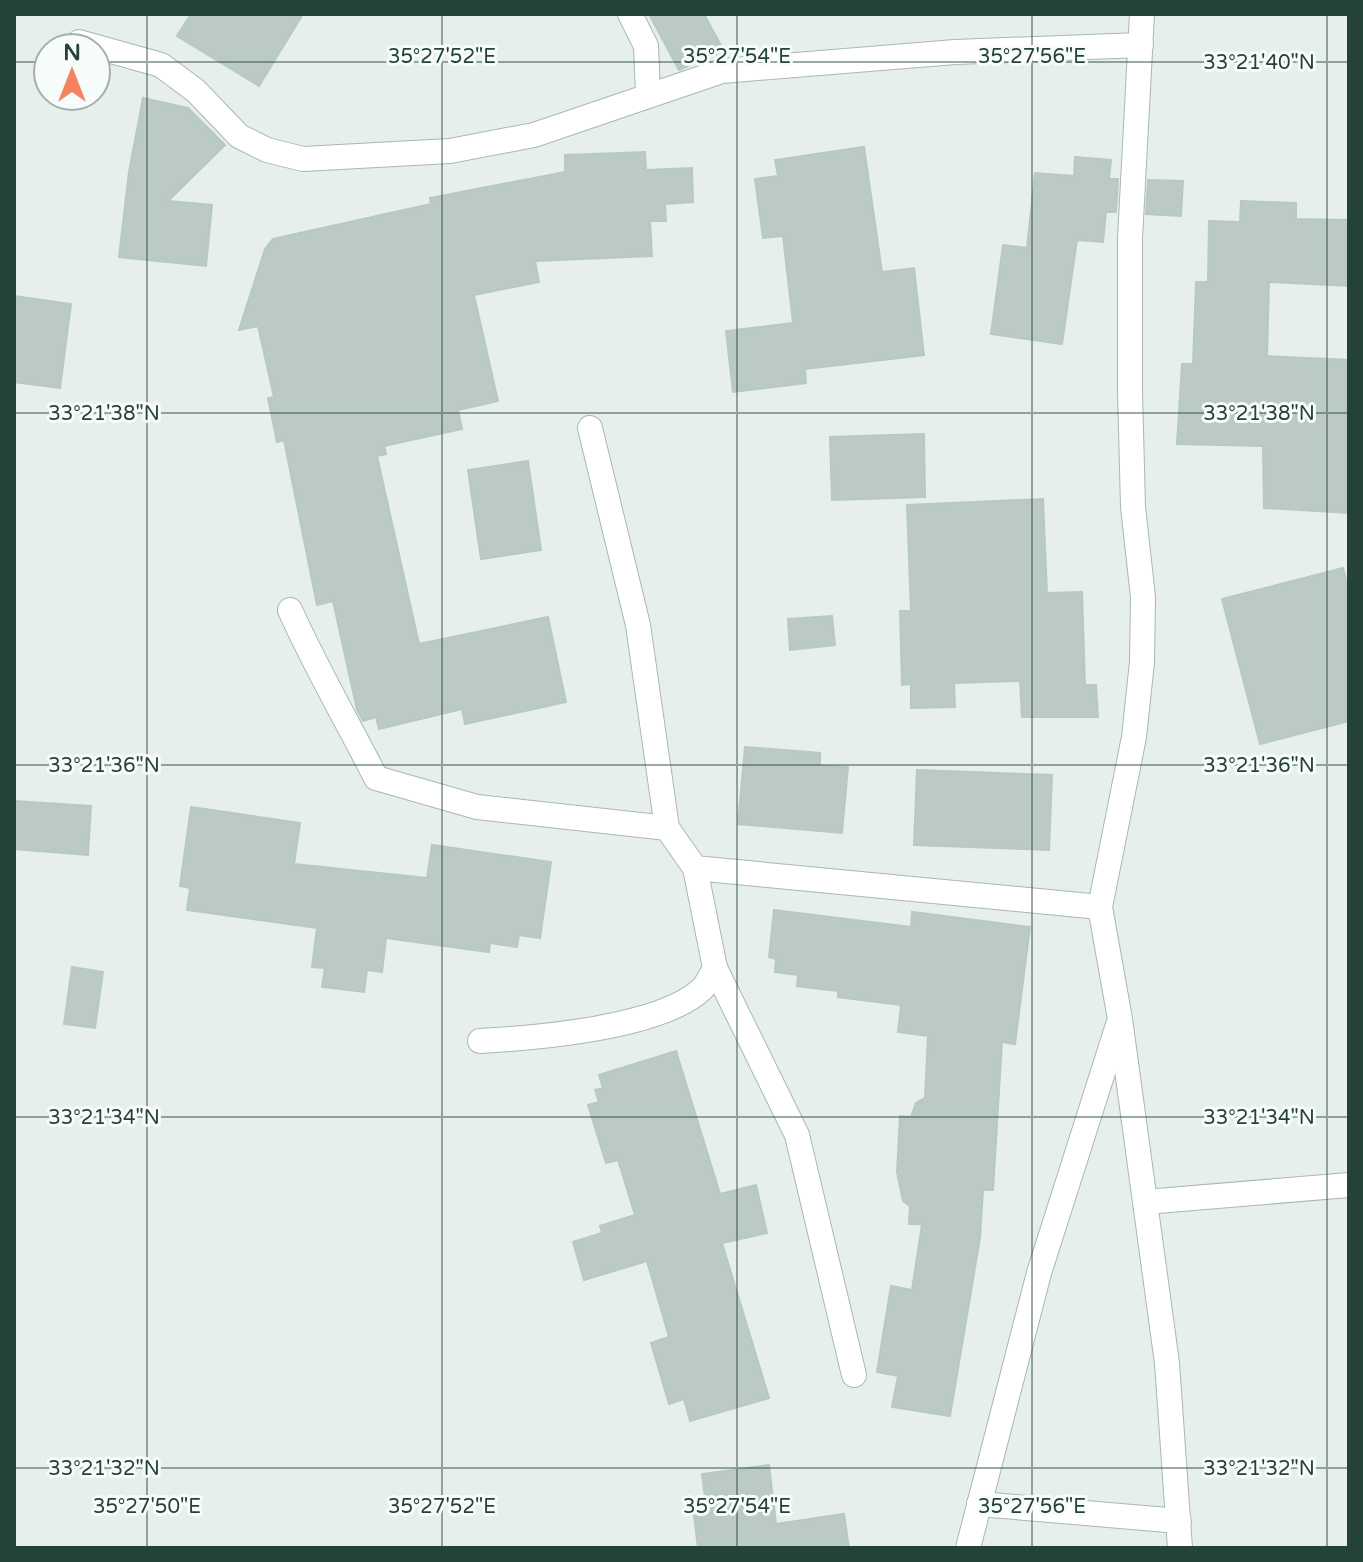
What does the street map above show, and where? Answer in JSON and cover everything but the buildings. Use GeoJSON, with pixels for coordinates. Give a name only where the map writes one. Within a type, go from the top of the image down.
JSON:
{"type":"FeatureCollection","features":[{"type":"Feature","properties":{"kind":"street"},"geometry":{"type":"LineString","coordinates":[[630,14],[646,46],[648,93]]}},
{"type":"Feature","properties":{"kind":"street"},"geometry":{"type":"LineString","coordinates":[[1142,14],[1130,238],[1133,507],[1143,597],[1142,662],[1134,737],[1100,907],[1120,1019],[1167,1363],[1180,1548]]}},
{"type":"Feature","properties":{"kind":"street"},"geometry":{"type":"LineString","coordinates":[[112,51],[161,65],[196,91],[239,136],[267,150],[303,159],[450,151],[534,135],[648,93],[722,71],[955,52],[1141,45]]}},
{"type":"Feature","properties":{"kind":"street"},"geometry":{"type":"LineString","coordinates":[[590,428],[638,625],[667,828],[695,868],[715,968],[797,1135],[854,1375]]}},
{"type":"Feature","properties":{"kind":"street"},"geometry":{"type":"LineString","coordinates":[[290,610],[320,676],[376,778],[477,807],[667,828]]}},
{"type":"Feature","properties":{"kind":"street"},"geometry":{"type":"LineString","coordinates":[[695,868],[1100,907]]}},
{"type":"Feature","properties":{"kind":"street"},"geometry":{"type":"LineString","coordinates":[[480,1041],[597,1029],[669,1008],[704,988],[715,968]]}},
{"type":"Feature","properties":{"kind":"street"},"geometry":{"type":"LineString","coordinates":[[968,1548],[1039,1273],[1120,1019]]}},
{"type":"Feature","properties":{"kind":"street"},"geometry":{"type":"LineString","coordinates":[[1145,1202],[1349,1185]]}},
{"type":"Feature","properties":{"kind":"street"},"geometry":{"type":"LineString","coordinates":[[979,1504],[1179,1521]]}}]}
